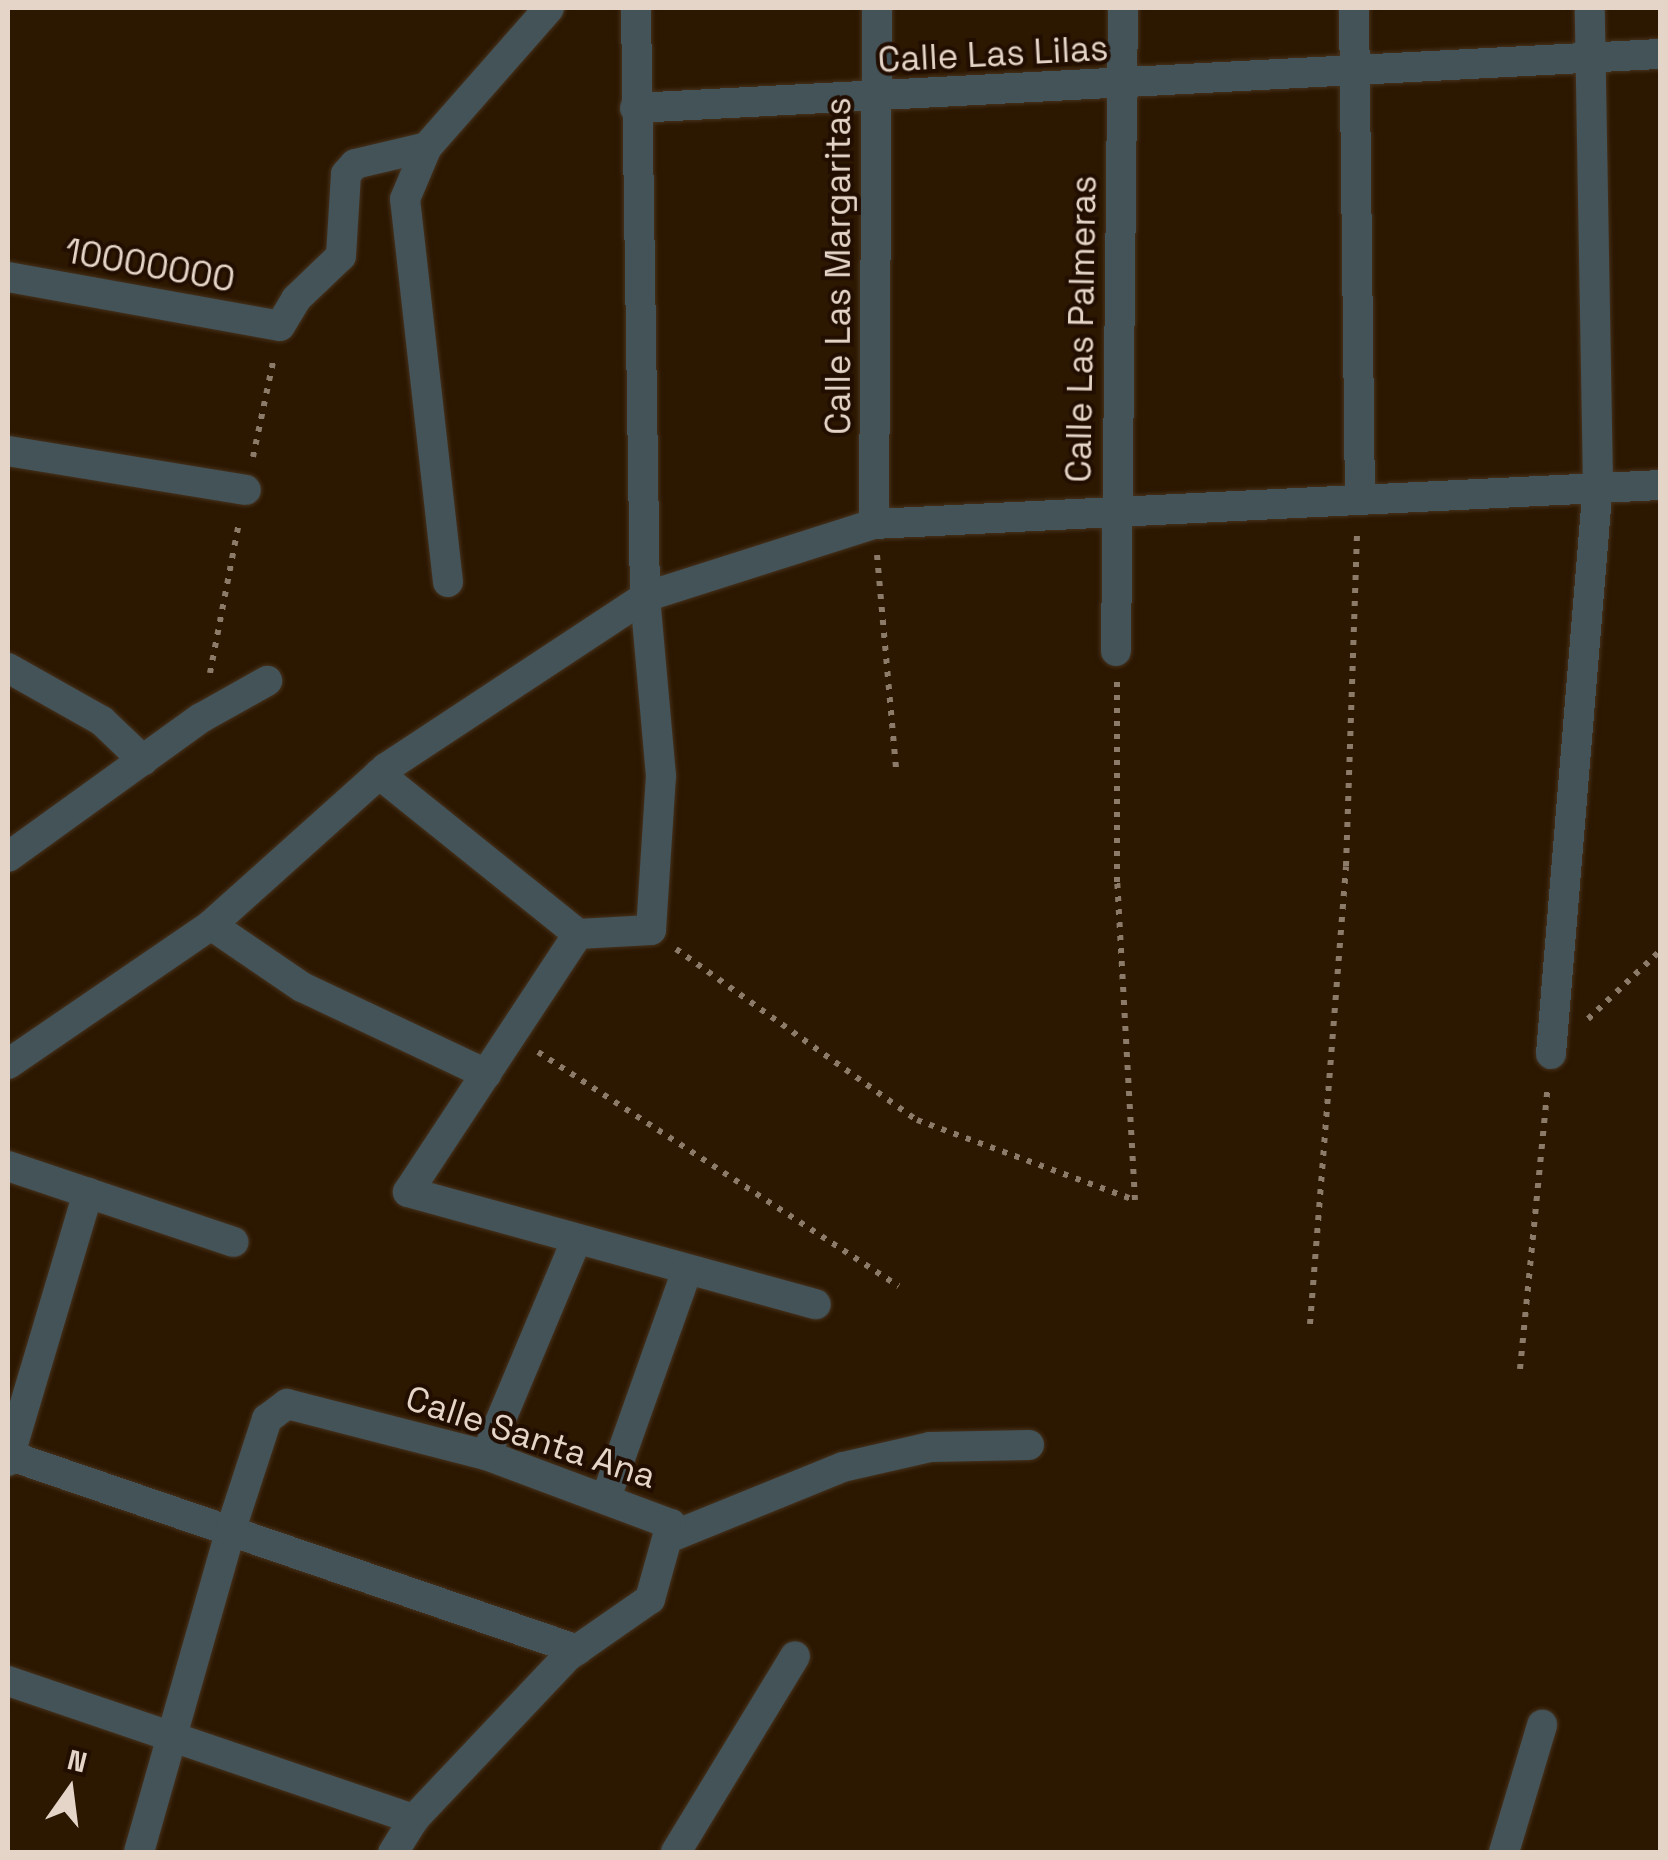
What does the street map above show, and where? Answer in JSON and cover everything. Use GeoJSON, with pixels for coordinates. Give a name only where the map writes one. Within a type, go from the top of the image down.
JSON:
{"type":"FeatureCollection","features":[{"type":"Feature","properties":{"kind":"street"},"geometry":{"type":"LineString","coordinates":[[448,582],[405,199],[427,146],[549,8]]}},
{"type":"Feature","properties":{"kind":"street"},"geometry":{"type":"LineString","coordinates":[[378,774],[578,934],[651,930],[661,776],[645,597],[636,8]]}},
{"type":"Feature","properties":{"kind":"street","name":"Calle Las Margaritas"},"geometry":{"type":"LineString","coordinates":[[874,524],[877,8]]}},
{"type":"Feature","properties":{"kind":"street","name":"Calle Las Palmeras"},"geometry":{"type":"LineString","coordinates":[[1116,651],[1123,8]]}},
{"type":"Feature","properties":{"kind":"street"},"geometry":{"type":"LineString","coordinates":[[1354,8],[1360,498]]}},
{"type":"Feature","properties":{"kind":"street"},"geometry":{"type":"LineString","coordinates":[[1551,1054],[1598,484],[1590,8]]}},
{"type":"Feature","properties":{"kind":"street","name":"Calle Las Lilas"},"geometry":{"type":"LineString","coordinates":[[635,108],[1355,74],[1588,54],[1660,54]]}},
{"type":"Feature","properties":{"kind":"street","name":"10000000"},"geometry":{"type":"LineString","coordinates":[[8,282],[280,326],[296,299],[341,256],[346,174],[356,164],[427,146]]}},
{"type":"Feature","properties":{"kind":"street"},"geometry":{"type":"LineString","coordinates":[[8,451],[246,490]]}},
{"type":"Feature","properties":{"kind":"street"},"geometry":{"type":"LineString","coordinates":[[8,1064],[211,925],[378,774],[645,597],[874,524],[1116,514],[1598,484],[1660,485]]}},
{"type":"Feature","properties":{"kind":"street"},"geometry":{"type":"LineString","coordinates":[[8,668],[62,693],[143,760]]}},
{"type":"Feature","properties":{"kind":"street"},"geometry":{"type":"LineString","coordinates":[[8,857],[143,760],[268,681]]}},
{"type":"Feature","properties":{"kind":"street"},"geometry":{"type":"LineString","coordinates":[[211,925],[302,987],[486,1074]]}},
{"type":"Feature","properties":{"kind":"street"},"geometry":{"type":"LineString","coordinates":[[578,934],[516,1038],[486,1074],[408,1192],[816,1304]]}},
{"type":"Feature","properties":{"kind":"street"},"geometry":{"type":"LineString","coordinates":[[8,1166],[234,1242]]}},
{"type":"Feature","properties":{"kind":"street"},"geometry":{"type":"LineString","coordinates":[[88,1193],[8,1457],[231,1528],[578,1650]]}},
{"type":"Feature","properties":{"kind":"street"},"geometry":{"type":"LineString","coordinates":[[486,1456],[577,1239]]}},
{"type":"Feature","properties":{"kind":"street"},"geometry":{"type":"LineString","coordinates":[[607,1495],[688,1270]]}},
{"type":"Feature","properties":{"kind":"street","name":"Calle Santa Ana"},"geometry":{"type":"LineString","coordinates":[[231,1528],[267,1419],[286,1404],[486,1456],[607,1495],[662,1518],[673,1536],[650,1599],[578,1650],[414,1819],[393,1852]]}},
{"type":"Feature","properties":{"kind":"street"},"geometry":{"type":"LineString","coordinates":[[673,1536],[843,1467],[930,1447],[1029,1445]]}},
{"type":"Feature","properties":{"kind":"street"},"geometry":{"type":"LineString","coordinates":[[139,1852],[231,1528]]}},
{"type":"Feature","properties":{"kind":"street"},"geometry":{"type":"LineString","coordinates":[[676,1852],[794,1656]]}},
{"type":"Feature","properties":{"kind":"street"},"geometry":{"type":"LineString","coordinates":[[8,1681],[172,1733],[414,1819]]}},
{"type":"Feature","properties":{"kind":"street"},"geometry":{"type":"LineString","coordinates":[[1504,1852],[1542,1725]]}},
{"type":"Feature","properties":{"kind":"path"},"geometry":{"type":"LineString","coordinates":[[1310,1324],[1346,866],[1355,552]]}},
{"type":"Feature","properties":{"kind":"path"},"geometry":{"type":"LineString","coordinates":[[879,571],[896,768]]}},
{"type":"Feature","properties":{"kind":"path"},"geometry":{"type":"LineString","coordinates":[[651,930],[917,1120],[1135,1200],[1117,882],[1117,697]]}},
{"type":"Feature","properties":{"kind":"path"},"geometry":{"type":"LineString","coordinates":[[1520,1369],[1551,1054],[1660,951]]}},
{"type":"Feature","properties":{"kind":"path"},"geometry":{"type":"LineString","coordinates":[[516,1038],[899,1286]]}}]}
